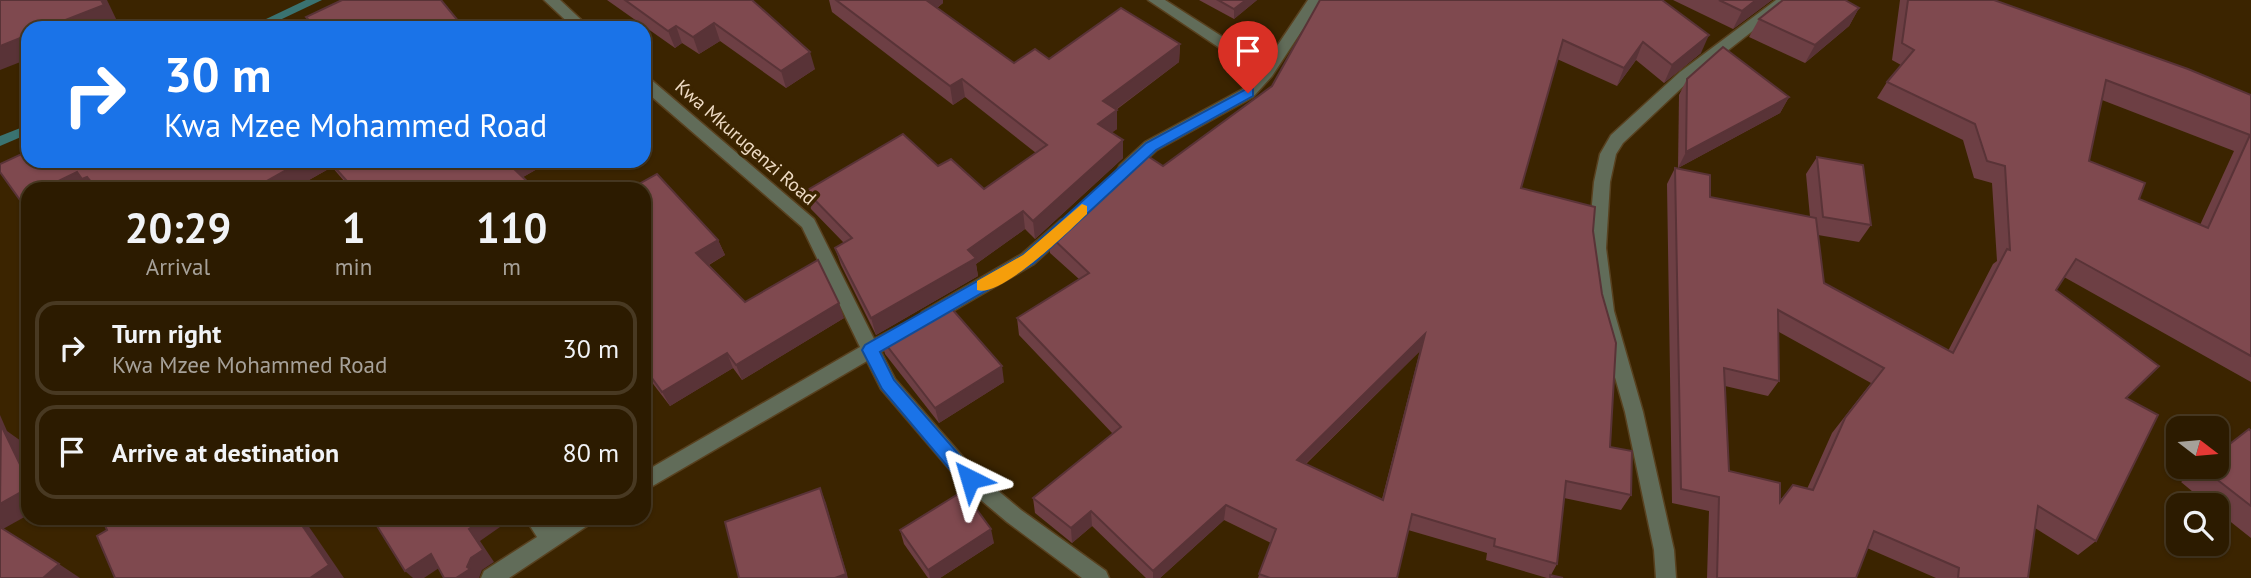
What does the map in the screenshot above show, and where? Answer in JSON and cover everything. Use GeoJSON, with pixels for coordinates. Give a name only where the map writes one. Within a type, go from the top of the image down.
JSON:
{"type":"FeatureCollection","features":[{"type":"Feature","properties":{"kind":"street"},"geometry":{"type":"LineString","coordinates":[[551,0],[575,21]]}},
{"type":"Feature","properties":{"kind":"street"},"geometry":{"type":"LineString","coordinates":[[1156,0],[1267,72]]}},
{"type":"Feature","properties":{"kind":"street"},"geometry":{"type":"LineString","coordinates":[[1110,184],[1151,146],[1248,93],[1267,72],[1315,0]]}},
{"type":"Feature","properties":{"kind":"street"},"geometry":{"type":"LineString","coordinates":[[1666,578],[1664,550],[1634,412],[1605,311],[1597,248],[1597,216],[1604,173],[1608,154],[1617,139],[1685,76],[1785,0]]}},
{"type":"Feature","properties":{"kind":"street","name":"Kwa Mkurugenzi Road"},"geometry":{"type":"LineString","coordinates":[[651,88],[808,223],[888,384],[970,479],[1014,516],[1099,578]]}},
{"type":"Feature","properties":{"kind":"street"},"geometry":{"type":"LineString","coordinates":[[651,478],[1028,259],[1079,212]]}},
{"type":"Feature","properties":{"kind":"street"},"geometry":{"type":"LineString","coordinates":[[540,525],[550,538]]}},
{"type":"Feature","properties":{"kind":"street"},"geometry":{"type":"LineString","coordinates":[[491,578],[571,525]]}},
{"type":"Feature","properties":{"kind":"building"},"geometry":{"type":"Polygon","coordinates":[[[0,0],[101,0],[104,5],[63,21],[21,21],[21,38],[0,46],[0,0]]]}},
{"type":"Feature","properties":{"kind":"building"},"geometry":{"type":"Polygon","coordinates":[[[342,0],[441,0],[458,21],[310,21],[306,17],[342,0]]]}},
{"type":"Feature","properties":{"kind":"building"},"geometry":{"type":"Polygon","coordinates":[[[625,0],[752,0],[810,52],[781,71],[714,23],[693,37],[676,26],[668,31],[625,0]]]}},
{"type":"Feature","properties":{"kind":"building"},"geometry":{"type":"Polygon","coordinates":[[[836,0],[926,0],[1014,63],[1035,49],[1049,59],[1121,8],[1180,44],[1103,101],[1117,110],[1098,124],[1123,140],[1033,221],[1023,211],[968,250],[976,258],[871,318],[835,248],[852,238],[806,191],[903,134],[938,166],[951,159],[984,189],[1047,145],[962,79],[950,86],[836,0]]]}},
{"type":"Feature","properties":{"kind":"building"},"geometry":{"type":"Polygon","coordinates":[[[1218,0],[1246,0],[1234,9],[1218,0]]]}},
{"type":"Feature","properties":{"kind":"building"},"geometry":{"type":"Polygon","coordinates":[[[1320,0],[1662,0],[1709,35],[1672,65],[1643,42],[1624,68],[1563,40],[1521,188],[1595,207],[1593,231],[1602,294],[1616,343],[1610,447],[1632,451],[1631,495],[1566,481],[1557,564],[1494,546],[1495,539],[1412,514],[1397,578],[1270,578],[1259,574],[1276,529],[1226,505],[1153,571],[1091,511],[1071,528],[1033,498],[1121,427],[1017,318],[1089,273],[1049,235],[1140,151],[1163,166],[1272,86],[1320,0]],[[1425,334],[1297,460],[1383,500],[1425,334]]]}},
{"type":"Feature","properties":{"kind":"building"},"geometry":{"type":"Polygon","coordinates":[[[1719,0],[1756,0],[1742,11],[1719,0]]]}},
{"type":"Feature","properties":{"kind":"building"},"geometry":{"type":"Polygon","coordinates":[[[1783,0],[1845,0],[1859,8],[1815,45],[1759,19],[1783,0]]]}},
{"type":"Feature","properties":{"kind":"building"},"geometry":{"type":"Polygon","coordinates":[[[1908,0],[1994,0],[2188,69],[2251,95],[2251,356],[2076,259],[2056,290],[2159,366],[2126,398],[2158,415],[2096,541],[2038,506],[2028,578],[1958,578],[1959,568],[1874,531],[1856,578],[1717,578],[1719,497],[1681,489],[1675,168],[1710,175],[1710,197],[1816,218],[1824,283],[1953,353],[2007,249],[2010,250],[2005,166],[1987,161],[1975,124],[1887,82],[1914,50],[1902,43],[1908,0]],[[2106,80],[2089,161],[2145,183],[2139,199],[2208,228],[2250,135],[2106,80]],[[1778,310],[1779,381],[1724,368],[1729,471],[1780,483],[1780,502],[1793,485],[1813,490],[1845,418],[1884,368],[1778,310]]]}},
{"type":"Feature","properties":{"kind":"building"},"geometry":{"type":"Polygon","coordinates":[[[1723,47],[1789,97],[1686,152],[1687,79],[1723,47]]]}},
{"type":"Feature","properties":{"kind":"building"},"geometry":{"type":"Polygon","coordinates":[[[21,154],[21,168],[290,168],[265,182],[91,182],[87,177],[82,179],[77,172],[56,182],[21,182],[20,200],[0,172],[0,164],[21,154]]]}},
{"type":"Feature","properties":{"kind":"building"},"geometry":{"type":"Polygon","coordinates":[[[1817,157],[1863,165],[1871,225],[1823,217],[1817,157]]]}},
{"type":"Feature","properties":{"kind":"building"},"geometry":{"type":"Polygon","coordinates":[[[335,168],[513,168],[528,182],[348,182],[335,168]]]}},
{"type":"Feature","properties":{"kind":"building"},"geometry":{"type":"Polygon","coordinates":[[[657,174],[718,240],[696,253],[745,302],[818,260],[839,303],[736,365],[727,353],[662,392],[651,377],[651,182],[643,182],[657,174]]]}},
{"type":"Feature","properties":{"kind":"building"},"geometry":{"type":"Polygon","coordinates":[[[945,301],[1002,366],[935,408],[881,338],[945,301]]]}},
{"type":"Feature","properties":{"kind":"building"},"geometry":{"type":"Polygon","coordinates":[[[1,425],[21,466],[21,492],[0,504],[1,425]]]}},
{"type":"Feature","properties":{"kind":"building"},"geometry":{"type":"Polygon","coordinates":[[[2249,429],[2251,431],[2251,506],[2218,480],[2230,480],[2230,444],[2249,429]]]}},
{"type":"Feature","properties":{"kind":"building"},"geometry":{"type":"Polygon","coordinates":[[[820,488],[846,574],[835,578],[739,578],[725,522],[820,488]]]}},
{"type":"Feature","properties":{"kind":"building"},"geometry":{"type":"Polygon","coordinates":[[[963,491],[991,529],[928,570],[900,530],[963,491]]]}},
{"type":"Feature","properties":{"kind":"building"},"geometry":{"type":"Polygon","coordinates":[[[105,525],[302,525],[329,565],[310,578],[115,578],[97,536],[107,530],[105,525]]]}},
{"type":"Feature","properties":{"kind":"building"},"geometry":{"type":"Polygon","coordinates":[[[376,525],[475,525],[469,529],[483,550],[471,558],[467,567],[470,569],[456,578],[444,578],[431,554],[405,571],[376,525]]]}},
{"type":"Feature","properties":{"kind":"building"},"geometry":{"type":"Polygon","coordinates":[[[0,527],[59,564],[43,578],[0,578],[0,527]]]}},
{"type":"Feature","properties":{"kind":"waterway"},"geometry":{"type":"LineString","coordinates":[[269,21],[316,0]]}},
{"type":"Feature","properties":{"kind":"waterway"},"geometry":{"type":"LineString","coordinates":[[0,141],[21,132]]}},
{"type":"Feature","properties":{"kind":"slow traffic"},"geometry":{"type":"LineString","coordinates":[[983,285],[1028,259],[1082,210]]}},
{"type":"Feature","properties":{"kind":"route"},"geometry":{"type":"LineString","coordinates":[[970,479],[888,384],[871,350],[1028,259],[1151,146],[1248,93]]}}]}
